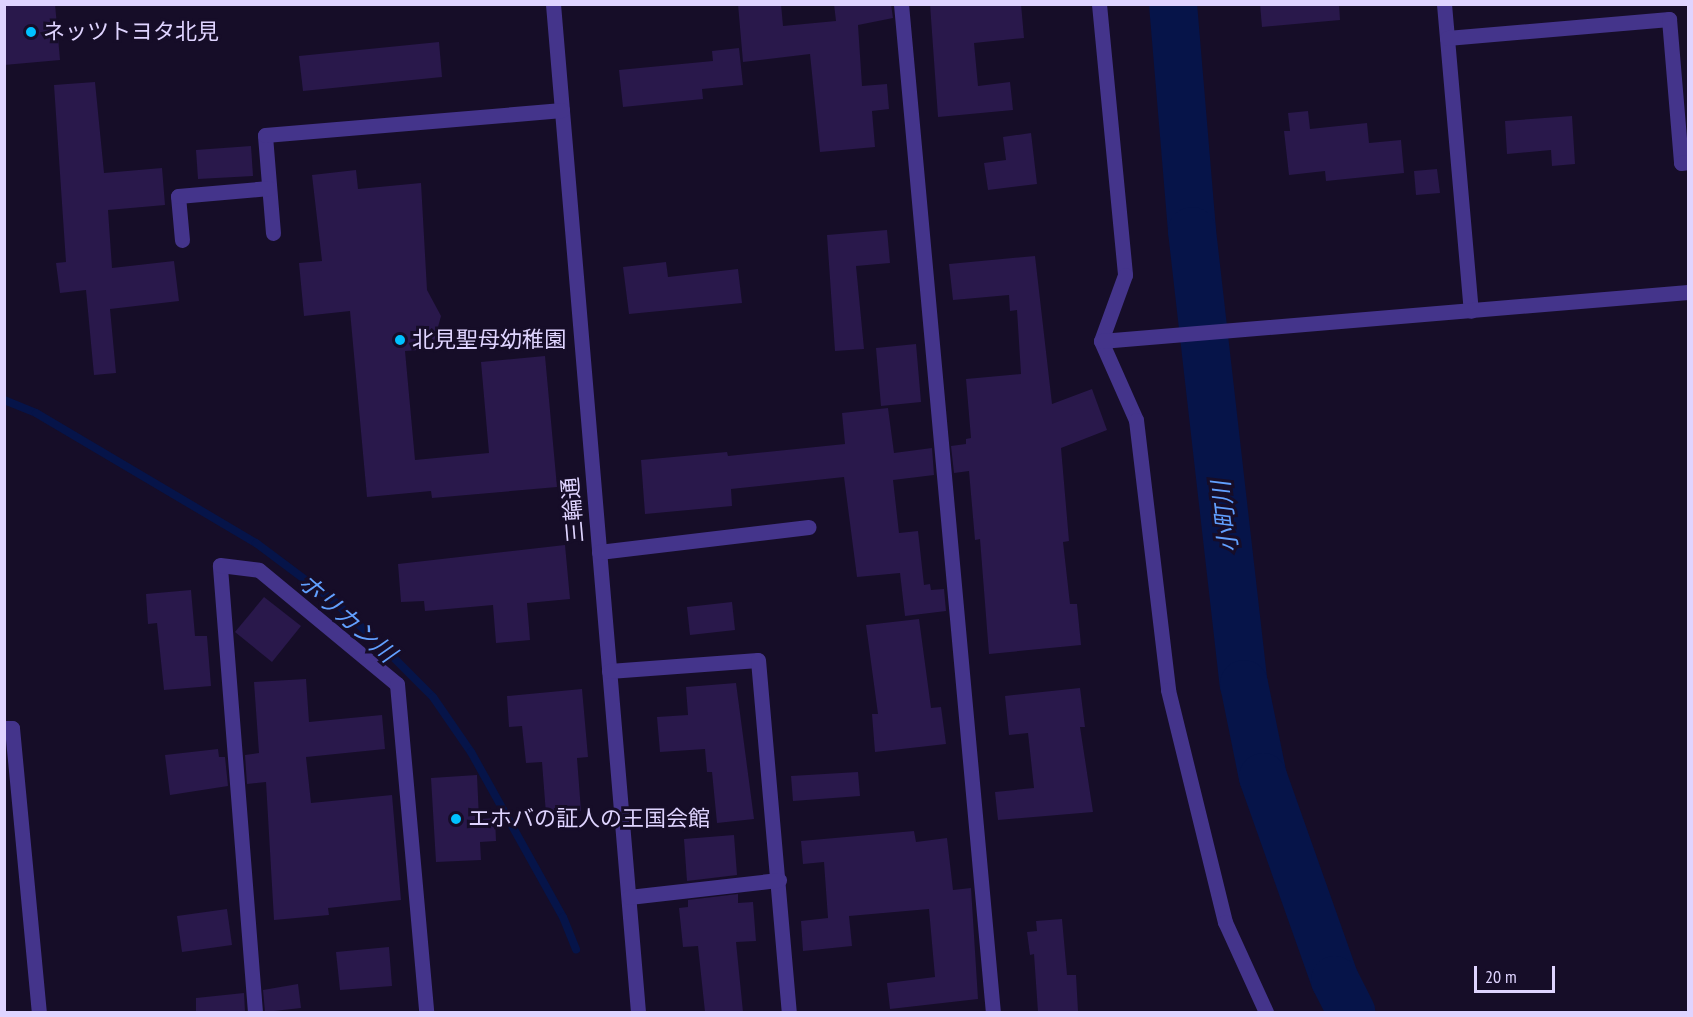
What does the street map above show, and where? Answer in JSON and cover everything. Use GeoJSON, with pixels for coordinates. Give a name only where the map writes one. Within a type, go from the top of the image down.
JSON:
{"type":"FeatureCollection","features":[{"type":"Feature","properties":{"kind":"street","name":"三輪通"},"geometry":{"type":"LineString","coordinates":[[553,4],[638,1012]]}},
{"type":"Feature","properties":{"kind":"street"},"geometry":{"type":"LineString","coordinates":[[902,4],[993,1012]]}},
{"type":"Feature","properties":{"kind":"street"},"geometry":{"type":"LineString","coordinates":[[1099,4],[1125,275],[1101,341],[1136,420],[1171,702],[1225,922],[1266,1012]]}},
{"type":"Feature","properties":{"kind":"street"},"geometry":{"type":"LineString","coordinates":[[1444,4],[1471,311]]}},
{"type":"Feature","properties":{"kind":"street"},"geometry":{"type":"LineString","coordinates":[[1447,38],[1669,19],[1681,163],[1689,162]]}},
{"type":"Feature","properties":{"kind":"street"},"geometry":{"type":"LineString","coordinates":[[273,233],[265,135],[562,110]]}},
{"type":"Feature","properties":{"kind":"street"},"geometry":{"type":"LineString","coordinates":[[182,240],[178,196],[269,188]]}},
{"type":"Feature","properties":{"kind":"street"},"geometry":{"type":"LineString","coordinates":[[1101,341],[1689,292]]}},
{"type":"Feature","properties":{"kind":"street"},"geometry":{"type":"LineString","coordinates":[[599,552],[809,528]]}},
{"type":"Feature","properties":{"kind":"street"},"geometry":{"type":"LineString","coordinates":[[255,1012],[220,565],[259,570],[397,684],[426,1012]]}},
{"type":"Feature","properties":{"kind":"street"},"geometry":{"type":"LineString","coordinates":[[609,671],[758,660],[789,1012]]}},
{"type":"Feature","properties":{"kind":"street"},"geometry":{"type":"LineString","coordinates":[[4,728],[12,728],[39,1012]]}},
{"type":"Feature","properties":{"kind":"street"},"geometry":{"type":"LineString","coordinates":[[629,897],[779,880]]}},
{"type":"Feature","properties":{"kind":"building","name":"ネッツトヨタ北見"},"geometry":{"type":"Polygon","coordinates":[[[4,4],[55,4],[60,60],[4,65],[4,4]]]}},
{"type":"Feature","properties":{"kind":"building"},"geometry":{"type":"Polygon","coordinates":[[[738,4],[781,4],[783,26],[836,21],[834,4],[891,4],[893,18],[858,25],[862,86],[887,84],[889,109],[872,111],[875,147],[820,152],[810,54],[743,62],[738,4]]]}},
{"type":"Feature","properties":{"kind":"building"},"geometry":{"type":"Polygon","coordinates":[[[930,4],[1021,4],[1024,38],[974,43],[978,86],[1010,82],[1013,110],[938,117],[930,4]]]}},
{"type":"Feature","properties":{"kind":"building"},"geometry":{"type":"Polygon","coordinates":[[[1260,4],[1339,4],[1340,20],[1262,27],[1260,4]]]}},
{"type":"Feature","properties":{"kind":"building"},"geometry":{"type":"Polygon","coordinates":[[[439,42],[442,77],[303,91],[299,56],[439,42]]]}},
{"type":"Feature","properties":{"kind":"building"},"geometry":{"type":"Polygon","coordinates":[[[739,48],[743,85],[702,89],[703,99],[623,107],[619,70],[713,61],[712,51],[739,48]]]}},
{"type":"Feature","properties":{"kind":"building"},"geometry":{"type":"Polygon","coordinates":[[[95,82],[104,173],[162,168],[165,205],[108,210],[112,268],[174,261],[179,301],[110,309],[116,373],[94,375],[86,290],[60,293],[56,263],[66,262],[54,85],[95,82]]]}},
{"type":"Feature","properties":{"kind":"building"},"geometry":{"type":"Polygon","coordinates":[[[1308,111],[1310,129],[1367,123],[1369,143],[1401,140],[1404,173],[1326,181],[1325,171],[1289,175],[1284,131],[1290,131],[1288,113],[1308,111]]]}},
{"type":"Feature","properties":{"kind":"building"},"geometry":{"type":"Polygon","coordinates":[[[1572,116],[1575,164],[1552,166],[1551,150],[1507,154],[1505,121],[1572,116]]]}},
{"type":"Feature","properties":{"kind":"building"},"geometry":{"type":"Polygon","coordinates":[[[1031,133],[1037,184],[988,190],[984,163],[1006,160],[1003,137],[1031,133]]]}},
{"type":"Feature","properties":{"kind":"building"},"geometry":{"type":"Polygon","coordinates":[[[251,146],[253,176],[198,179],[196,150],[251,146]]]}},
{"type":"Feature","properties":{"kind":"building"},"geometry":{"type":"Polygon","coordinates":[[[1437,169],[1440,193],[1416,195],[1414,171],[1437,169]]]}},
{"type":"Feature","properties":{"kind":"building"},"geometry":{"type":"Polygon","coordinates":[[[356,170],[358,189],[421,183],[427,290],[441,316],[432,349],[405,351],[415,460],[489,453],[481,362],[545,356],[557,487],[432,498],[431,491],[367,497],[350,311],[304,316],[299,263],[322,261],[312,175],[356,170]]]}},
{"type":"Feature","properties":{"kind":"building"},"geometry":{"type":"Polygon","coordinates":[[[887,230],[890,263],[856,266],[864,349],[835,351],[827,235],[887,230]]]}},
{"type":"Feature","properties":{"kind":"building"},"geometry":{"type":"Polygon","coordinates":[[[1035,256],[1052,404],[1092,389],[1107,430],[1061,448],[1069,541],[1063,542],[1070,604],[1077,604],[1081,645],[989,654],[980,539],[975,540],[969,471],[954,473],[951,446],[966,444],[966,439],[971,438],[966,379],[1021,374],[1017,310],[1010,311],[1009,295],[953,300],[949,264],[1035,256]]]}},
{"type":"Feature","properties":{"kind":"building"},"geometry":{"type":"Polygon","coordinates":[[[666,262],[668,277],[738,269],[742,303],[629,314],[623,267],[666,262]]]}},
{"type":"Feature","properties":{"kind":"building"},"geometry":{"type":"Polygon","coordinates":[[[916,344],[921,402],[881,406],[876,348],[916,344]]]}},
{"type":"Feature","properties":{"kind":"building"},"geometry":{"type":"Polygon","coordinates":[[[888,408],[894,453],[932,448],[934,475],[893,480],[899,533],[918,531],[924,585],[930,584],[931,590],[944,589],[946,611],[905,616],[900,573],[857,577],[844,477],[731,489],[732,506],[645,514],[641,460],[727,452],[728,456],[845,444],[842,413],[888,408]]]}},
{"type":"Feature","properties":{"kind":"building"},"geometry":{"type":"Polygon","coordinates":[[[565,545],[570,599],[527,603],[530,640],[496,643],[493,605],[425,611],[424,601],[401,602],[398,564],[565,545]]]}},
{"type":"Feature","properties":{"kind":"building"},"geometry":{"type":"Polygon","coordinates":[[[191,590],[195,636],[207,636],[211,686],[164,690],[157,623],[148,624],[146,594],[191,590]]]}},
{"type":"Feature","properties":{"kind":"building"},"geometry":{"type":"Polygon","coordinates":[[[264,597],[301,626],[272,662],[235,632],[264,597]]]}},
{"type":"Feature","properties":{"kind":"building"},"geometry":{"type":"Polygon","coordinates":[[[732,602],[735,630],[690,635],[687,607],[732,602]]]}},
{"type":"Feature","properties":{"kind":"building"},"geometry":{"type":"Polygon","coordinates":[[[919,619],[931,708],[941,707],[946,744],[875,752],[872,714],[878,714],[866,625],[919,619]]]}},
{"type":"Feature","properties":{"kind":"building"},"geometry":{"type":"Polygon","coordinates":[[[306,679],[309,722],[382,715],[385,749],[306,757],[311,803],[392,795],[401,900],[328,908],[329,915],[274,920],[266,782],[247,784],[245,755],[259,753],[254,682],[306,679]]]}},
{"type":"Feature","properties":{"kind":"building"},"geometry":{"type":"Polygon","coordinates":[[[736,683],[754,819],[717,823],[712,772],[707,772],[705,749],[660,752],[657,717],[688,715],[686,687],[736,683]]]}},
{"type":"Feature","properties":{"kind":"building"},"geometry":{"type":"Polygon","coordinates":[[[1080,688],[1085,727],[1080,727],[1093,812],[998,820],[995,792],[1034,788],[1028,733],[1009,735],[1005,696],[1080,688]]]}},
{"type":"Feature","properties":{"kind":"building"},"geometry":{"type":"Polygon","coordinates":[[[582,689],[588,757],[577,758],[581,811],[546,814],[542,762],[526,763],[522,726],[509,727],[507,696],[582,689]]]}},
{"type":"Feature","properties":{"kind":"building"},"geometry":{"type":"Polygon","coordinates":[[[218,749],[219,757],[225,757],[228,786],[170,795],[165,755],[218,749]]]}},
{"type":"Feature","properties":{"kind":"building"},"geometry":{"type":"Polygon","coordinates":[[[858,772],[860,796],[793,801],[791,776],[858,772]]]}},
{"type":"Feature","properties":{"kind":"building","name":"エホバの証人の王国会館"},"geometry":{"type":"Polygon","coordinates":[[[477,775],[479,819],[495,818],[496,841],[480,842],[481,860],[436,862],[431,778],[477,775]]]}},
{"type":"Feature","properties":{"kind":"building"},"geometry":{"type":"Polygon","coordinates":[[[914,831],[916,842],[947,838],[953,890],[971,888],[978,999],[890,1009],[887,983],[935,977],[929,909],[849,916],[852,946],[803,951],[801,921],[828,918],[824,862],[803,864],[801,841],[914,831]]]}},
{"type":"Feature","properties":{"kind":"building"},"geometry":{"type":"Polygon","coordinates":[[[734,835],[737,875],[687,881],[684,839],[734,835]]]}},
{"type":"Feature","properties":{"kind":"building"},"geometry":{"type":"Polygon","coordinates":[[[738,894],[738,903],[753,902],[756,941],[736,942],[743,1012],[705,1012],[698,946],[683,947],[679,908],[688,907],[688,900],[738,894]]]}},
{"type":"Feature","properties":{"kind":"building"},"geometry":{"type":"Polygon","coordinates":[[[227,909],[232,945],[182,952],[177,916],[227,909]]]}},
{"type":"Feature","properties":{"kind":"building"},"geometry":{"type":"Polygon","coordinates":[[[1062,919],[1067,975],[1076,975],[1078,1011],[1038,1012],[1034,954],[1030,955],[1027,932],[1037,931],[1036,921],[1062,919]]]}},
{"type":"Feature","properties":{"kind":"building"},"geometry":{"type":"Polygon","coordinates":[[[389,947],[392,986],[340,990],[336,952],[389,947]]]}},
{"type":"Feature","properties":{"kind":"building"},"geometry":{"type":"Polygon","coordinates":[[[298,984],[301,1008],[265,1012],[263,990],[298,984]]]}},
{"type":"Feature","properties":{"kind":"building"},"geometry":{"type":"Polygon","coordinates":[[[244,993],[245,1012],[196,1012],[196,998],[244,993]]]}},
{"type":"Feature","properties":{"kind":"waterway","name":"小町川"},"geometry":{"type":"LineString","coordinates":[[1173,4],[1192,231],[1244,684],[1263,777],[1335,980],[1351,1012]]}},
{"type":"Feature","properties":{"kind":"waterway","name":"ホリカン川"},"geometry":{"type":"LineString","coordinates":[[4,400],[36,413],[256,543],[335,602],[391,655],[433,697],[471,752],[563,917],[576,949]]}},
{"type":"Feature","properties":{"kind":"place","name":"ネッツトヨタ北見"},"geometry":{"type":"Point","coordinates":[31,32]}},
{"type":"Feature","properties":{"kind":"place","name":"北見聖母幼稚園"},"geometry":{"type":"Point","coordinates":[400,340]}},
{"type":"Feature","properties":{"kind":"place","name":"エホバの証人の王国会館"},"geometry":{"type":"Point","coordinates":[456,819]}}]}
